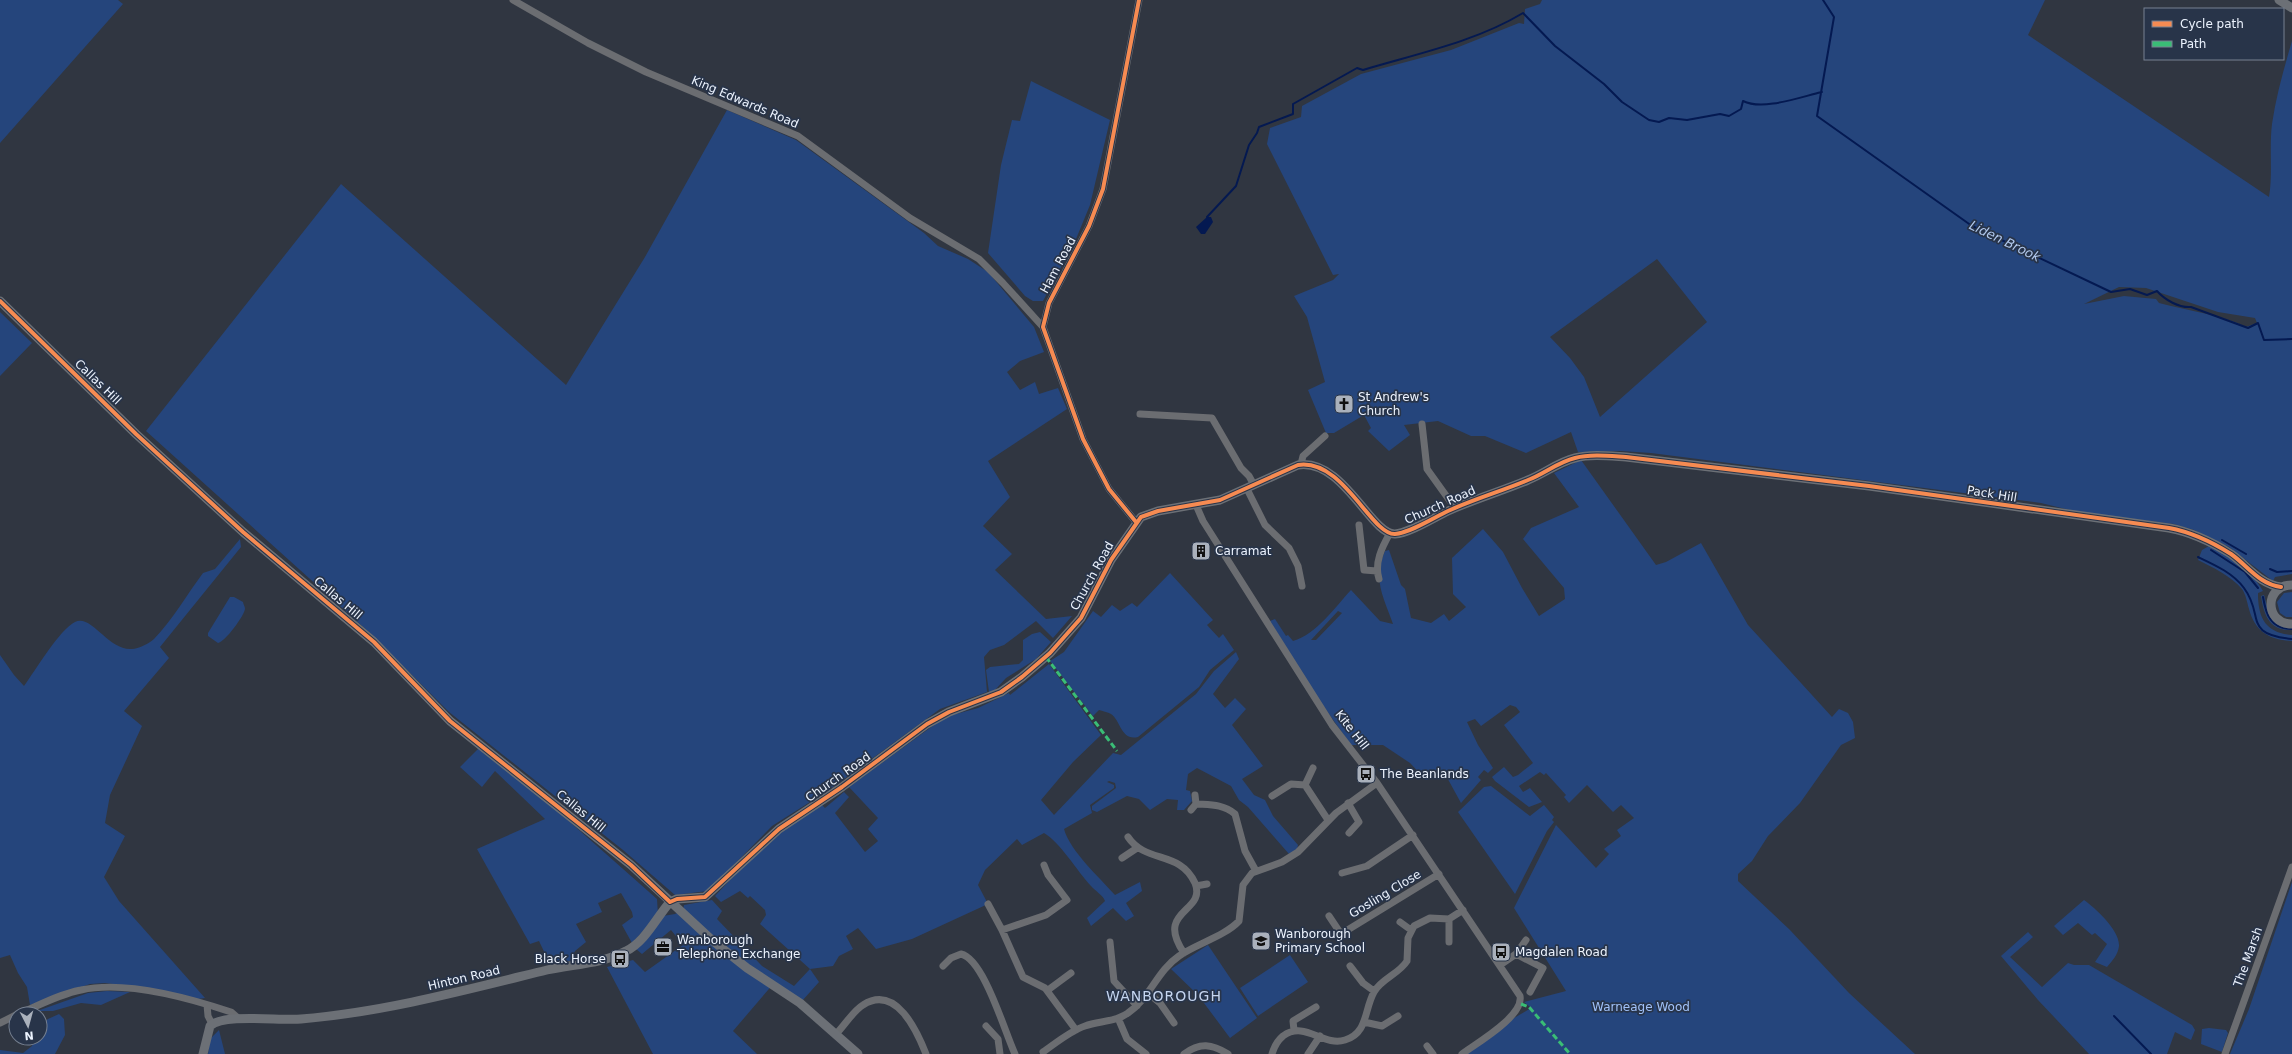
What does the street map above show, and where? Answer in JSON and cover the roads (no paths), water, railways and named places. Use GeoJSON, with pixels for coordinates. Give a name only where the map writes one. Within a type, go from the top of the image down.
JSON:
{"type":"FeatureCollection","features":[{"type":"Feature","properties":{"kind":"street","name":"King Edwards Road"},"geometry":{"type":"LineString","coordinates":[[513,0],[588,43],[646,72],[798,136],[910,218],[979,260],[1003,283],[1043,327]]}},
{"type":"Feature","properties":{"kind":"street","name":"Ham Road"},"geometry":{"type":"LineString","coordinates":[[1043,327],[1049,303],[1089,226],[1102,189],[1139,0]]}},
{"type":"Feature","properties":{"kind":"street"},"geometry":{"type":"LineString","coordinates":[[2279,0],[2292,8]]}},
{"type":"Feature","properties":{"kind":"street","name":"Callas Hill"},"geometry":{"type":"LineString","coordinates":[[0,301],[136,434],[238,527],[374,642],[450,721],[631,865],[680,912],[747,968],[800,1003],[858,1054]]}},
{"type":"Feature","properties":{"kind":"street"},"geometry":{"type":"LineString","coordinates":[[1043,327],[1083,439],[1109,489],[1136,522]]}},
{"type":"Feature","properties":{"kind":"street"},"geometry":{"type":"LineString","coordinates":[[1140,414],[1208,417],[1214,420],[1241,468],[1249,476],[1250,487],[1264,525],[1289,548],[1298,566],[1302,586]]}},
{"type":"Feature","properties":{"kind":"street"},"geometry":{"type":"LineString","coordinates":[[1422,424],[1427,469],[1454,508]]}},
{"type":"Feature","properties":{"kind":"street"},"geometry":{"type":"LineString","coordinates":[[1325,436],[1303,456],[1301,464],[1311,464],[1329,472],[1382,528],[1390,533],[1380,550],[1377,571],[1380,579]]}},
{"type":"Feature","properties":{"kind":"street","name":"Church Road"},"geometry":{"type":"LineString","coordinates":[[1390,533],[1405,531],[1454,508],[1529,480],[1576,458],[1607,456],[1683,462]]}},
{"type":"Feature","properties":{"kind":"street","name":"Pack Hill"},"geometry":{"type":"LineString","coordinates":[[1683,462],[2169,528],[2196,536],[2224,550],[2263,582],[2281,587]]}},
{"type":"Feature","properties":{"kind":"street","name":"Church Road"},"geometry":{"type":"LineString","coordinates":[[670,902],[680,899],[705,897],[779,829],[842,787],[927,724],[949,712],[1001,692],[1022,677],[1050,653],[1081,618],[1099,581],[1136,522],[1141,517],[1158,511],[1220,500],[1301,464]]}},
{"type":"Feature","properties":{"kind":"street","name":"Kite Hill"},"geometry":{"type":"LineString","coordinates":[[1196,505],[1203,521],[1332,725],[1377,783],[1520,996],[1521,1004],[1511,1017],[1462,1054]]}},
{"type":"Feature","properties":{"kind":"street"},"geometry":{"type":"LineString","coordinates":[[1359,525],[1364,570],[1377,571]]}},
{"type":"Feature","properties":{"kind":"street"},"geometry":{"type":"LineString","coordinates":[[2263,582],[2271,611],[2276,619],[2285,624],[2292,624]]}},
{"type":"Feature","properties":{"kind":"street"},"geometry":{"type":"LineString","coordinates":[[2270,603],[2274,592],[2281,587],[2292,585]]}},
{"type":"Feature","properties":{"kind":"street"},"geometry":{"type":"LineString","coordinates":[[1305,785],[1313,768]]}},
{"type":"Feature","properties":{"kind":"street"},"geometry":{"type":"LineString","coordinates":[[1049,1051],[1076,1030],[1118,1018],[1137,1006],[1166,967],[1184,953],[1232,927],[1239,921],[1243,885],[1256,871],[1282,862],[1298,852],[1328,820],[1348,803],[1377,783]]}},
{"type":"Feature","properties":{"kind":"street"},"geometry":{"type":"LineString","coordinates":[[1272,796],[1291,784],[1305,785]]}},
{"type":"Feature","properties":{"kind":"street"},"geometry":{"type":"LineString","coordinates":[[1305,785],[1328,820]]}},
{"type":"Feature","properties":{"kind":"street"},"geometry":{"type":"LineString","coordinates":[[1191,810],[1196,804],[1195,795]]}},
{"type":"Feature","properties":{"kind":"street"},"geometry":{"type":"LineString","coordinates":[[1348,803],[1359,822],[1349,833]]}},
{"type":"Feature","properties":{"kind":"street"},"geometry":{"type":"LineString","coordinates":[[1196,804],[1218,805],[1235,814],[1245,851],[1256,871]]}},
{"type":"Feature","properties":{"kind":"street"},"geometry":{"type":"LineString","coordinates":[[1342,873],[1367,866],[1413,835]]}},
{"type":"Feature","properties":{"kind":"street"},"geometry":{"type":"LineString","coordinates":[[1128,837],[1137,848],[1175,861],[1183,866],[1195,884],[1192,902],[1176,920],[1174,926],[1174,937],[1184,953]]}},
{"type":"Feature","properties":{"kind":"street"},"geometry":{"type":"LineString","coordinates":[[1122,858],[1137,848]]}},
{"type":"Feature","properties":{"kind":"street"},"geometry":{"type":"LineString","coordinates":[[1002,930],[1046,915],[1070,898],[1048,874],[1044,865]]}},
{"type":"Feature","properties":{"kind":"street","name":"The Marsh"},"geometry":{"type":"LineString","coordinates":[[2225,1054],[2292,867]]}},
{"type":"Feature","properties":{"kind":"street","name":"Gosling Close"},"geometry":{"type":"LineString","coordinates":[[1328,916],[1341,934],[1439,874]]}},
{"type":"Feature","properties":{"kind":"street"},"geometry":{"type":"LineString","coordinates":[[1195,884],[1206,884]]}},
{"type":"Feature","properties":{"kind":"street","name":"Hinton Road"},"geometry":{"type":"LineString","coordinates":[[212,1024],[222,1020],[289,1020],[335,1015],[457,993],[549,970],[607,959],[636,945],[670,902]]}},
{"type":"Feature","properties":{"kind":"street"},"geometry":{"type":"LineString","coordinates":[[988,904],[1002,930],[1021,974],[1026,979],[1038,983],[1048,990],[1076,1030]]}},
{"type":"Feature","properties":{"kind":"street"},"geometry":{"type":"LineString","coordinates":[[1272,1054],[1279,1039],[1294,1030],[1305,1031],[1334,1041],[1342,1040],[1355,1035],[1364,1022],[1374,991],[1405,964],[1408,955],[1411,930],[1426,919],[1449,919],[1463,910]]}},
{"type":"Feature","properties":{"kind":"street"},"geometry":{"type":"LineString","coordinates":[[661,914],[680,912]]}},
{"type":"Feature","properties":{"kind":"street"},"geometry":{"type":"LineString","coordinates":[[1449,919],[1449,942]]}},
{"type":"Feature","properties":{"kind":"street"},"geometry":{"type":"LineString","coordinates":[[1400,922],[1411,930]]}},
{"type":"Feature","properties":{"kind":"street"},"geometry":{"type":"LineString","coordinates":[[1500,965],[1516,954],[1526,940]]}},
{"type":"Feature","properties":{"kind":"street"},"geometry":{"type":"LineString","coordinates":[[1110,942],[1114,981],[1137,1006]]}},
{"type":"Feature","properties":{"kind":"street"},"geometry":{"type":"LineString","coordinates":[[943,966],[950,958],[961,954],[966,956],[974,964],[992,995],[1015,1054]]}},
{"type":"Feature","properties":{"kind":"street"},"geometry":{"type":"LineString","coordinates":[[1516,954],[1543,968],[1530,992]]}},
{"type":"Feature","properties":{"kind":"street"},"geometry":{"type":"LineString","coordinates":[[1350,966],[1362,983],[1374,991]]}},
{"type":"Feature","properties":{"kind":"street"},"geometry":{"type":"LineString","coordinates":[[1048,990],[1072,974]]}},
{"type":"Feature","properties":{"kind":"street"},"geometry":{"type":"LineString","coordinates":[[38,1006],[65,995],[93,988],[168,994],[231,1012],[239,1019]]}},
{"type":"Feature","properties":{"kind":"street"},"geometry":{"type":"LineString","coordinates":[[1148,993],[1160,1003],[1173,1018]]}},
{"type":"Feature","properties":{"kind":"street"},"geometry":{"type":"LineString","coordinates":[[836,1034],[864,1004],[874,1000],[888,1001],[896,1004],[905,1015],[926,1054]]}},
{"type":"Feature","properties":{"kind":"street"},"geometry":{"type":"LineString","coordinates":[[202,1054],[209,1029],[212,1024],[208,1016],[207,1005]]}},
{"type":"Feature","properties":{"kind":"street"},"geometry":{"type":"LineString","coordinates":[[1294,1030],[1293,1021],[1316,1007]]}},
{"type":"Feature","properties":{"kind":"street"},"geometry":{"type":"LineString","coordinates":[[1364,1022],[1382,1026],[1398,1016]]}},
{"type":"Feature","properties":{"kind":"street"},"geometry":{"type":"LineString","coordinates":[[1118,1018],[1127,1039],[1146,1054]]}},
{"type":"Feature","properties":{"kind":"street"},"geometry":{"type":"LineString","coordinates":[[986,1026],[998,1039],[1000,1054]]}},
{"type":"Feature","properties":{"kind":"street"},"geometry":{"type":"LineString","coordinates":[[1308,1054],[1320,1036]]}},
{"type":"Feature","properties":{"kind":"street"},"geometry":{"type":"LineString","coordinates":[[1184,1054],[1196,1046],[1205,1045],[1213,1046],[1228,1054]]}},
{"type":"Feature","properties":{"kind":"street"},"geometry":{"type":"LineString","coordinates":[[1427,1046],[1433,1054]]}},
{"type":"Feature","properties":{"kind":"waterway","name":"Liden Brook"},"geometry":{"type":"LineString","coordinates":[[1823,0],[1834,17],[1817,116],[1972,226],[2111,292],[2130,289],[2147,295],[2157,291],[2177,305],[2191,307],[2248,328],[2258,323],[2264,340],[2292,339]]}},
{"type":"Feature","properties":{"kind":"waterway"},"geometry":{"type":"LineString","coordinates":[[1207,217],[1236,186],[1249,145],[1259,127],[1293,114],[1293,104],[1357,68],[1363,70],[1465,40],[1505,23],[1523,13],[1555,46],[1604,84],[1622,102],[1649,120],[1659,122],[1669,118],[1687,120],[1720,114],[1729,116],[1741,109],[1743,101],[1751,104],[1771,104],[1822,92]]}},
{"type":"Feature","properties":{"kind":"waterway"},"geometry":{"type":"LineString","coordinates":[[2222,540],[2246,554]]}},
{"type":"Feature","properties":{"kind":"waterway"},"geometry":{"type":"LineString","coordinates":[[2211,550],[2245,572],[2258,588]]}},
{"type":"Feature","properties":{"kind":"waterway"},"geometry":{"type":"LineString","coordinates":[[2198,557],[2223,570],[2240,583],[2250,598],[2260,628],[2266,633],[2276,637],[2292,639]]}},
{"type":"Feature","properties":{"kind":"waterway"},"geometry":{"type":"LineString","coordinates":[[2270,569],[2277,572],[2292,571]]}},
{"type":"Feature","properties":{"kind":"waterway"},"geometry":{"type":"LineString","coordinates":[[2263,597],[2268,615],[2274,624],[2279,627],[2292,629]]}},
{"type":"Feature","properties":{"kind":"waterway"},"geometry":{"type":"LineString","coordinates":[[2114,1016],[2151,1054]]}},
{"type":"Feature","properties":{"kind":"place","name":"St Andrew's Church"},"geometry":{"type":"Point","coordinates":[1344,404]}},
{"type":"Feature","properties":{"kind":"place","name":"Carramat"},"geometry":{"type":"Point","coordinates":[1201,551]}},
{"type":"Feature","properties":{"kind":"place","name":"The Beanlands"},"geometry":{"type":"Point","coordinates":[1366,774]}},
{"type":"Feature","properties":{"kind":"place","name":"Wanborough Primary School"},"geometry":{"type":"Point","coordinates":[1261,941]}},
{"type":"Feature","properties":{"kind":"place","name":"Wanborough Telephone Exchange"},"geometry":{"type":"Point","coordinates":[663,947]}},
{"type":"Feature","properties":{"kind":"place","name":"Magdalen Road"},"geometry":{"type":"Point","coordinates":[1501,952]}},
{"type":"Feature","properties":{"kind":"place","name":"Black Horse"},"geometry":{"type":"Point","coordinates":[620,959]}},
{"type":"Feature","properties":{"kind":"district","name":"WANBOROUGH"},"geometry":{"type":"Point","coordinates":[1164,996]}},
{"type":"Feature","properties":{"kind":"park label","name":"Warneage Wood"},"geometry":{"type":"Point","coordinates":[1641,1007]}}]}
